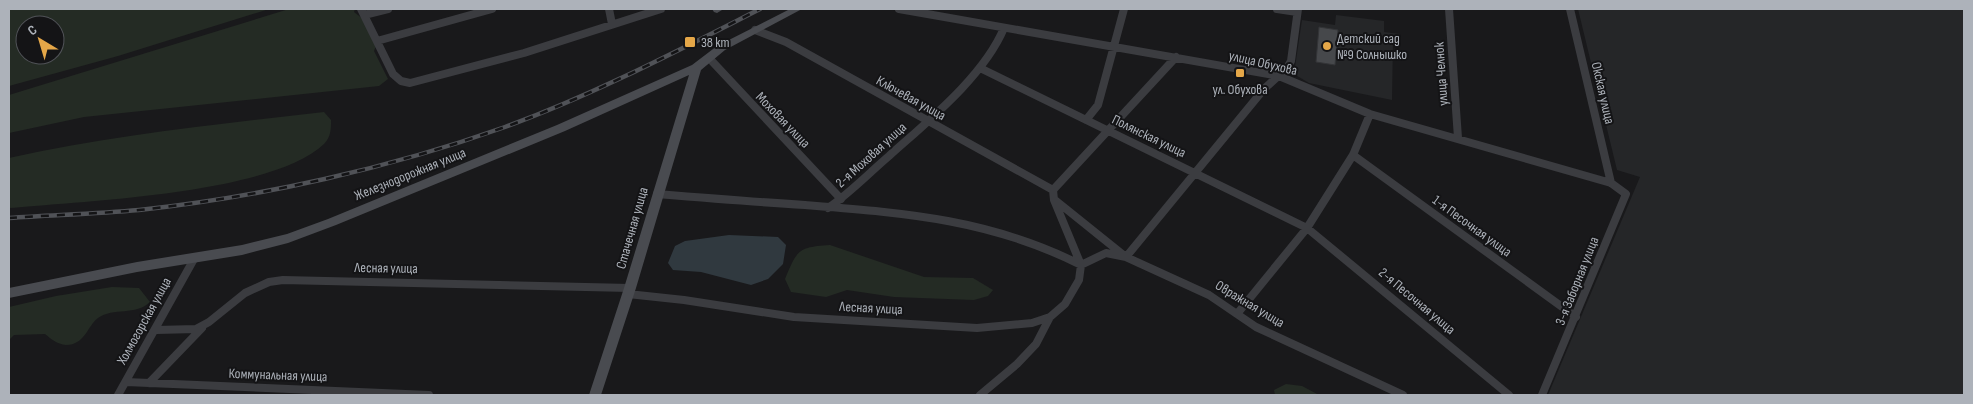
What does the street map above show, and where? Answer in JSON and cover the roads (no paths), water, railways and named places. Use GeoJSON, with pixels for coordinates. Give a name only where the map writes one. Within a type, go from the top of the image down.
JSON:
{"type":"FeatureCollection","features":[{"type":"Feature","properties":{"kind":"street"},"geometry":{"type":"LineString","coordinates":[[388,9],[363,12],[393,74],[397,80],[404,83],[418,82],[524,53],[661,9]]}},
{"type":"Feature","properties":{"kind":"street"},"geometry":{"type":"LineString","coordinates":[[377,41],[492,9]]}},
{"type":"Feature","properties":{"kind":"street"},"geometry":{"type":"LineString","coordinates":[[609,9],[612,24]]}},
{"type":"Feature","properties":{"kind":"street","name":"Железнодорожная улица"},"geometry":{"type":"LineString","coordinates":[[9,293],[128,268],[242,250],[288,238],[332,222],[561,128],[696,68],[722,48],[797,9]]}},
{"type":"Feature","properties":{"kind":"street","name":"улица Обухова"},"geometry":{"type":"LineString","coordinates":[[899,9],[1279,76],[1370,114],[1611,183]]}},
{"type":"Feature","properties":{"kind":"street"},"geometry":{"type":"LineString","coordinates":[[1086,120],[1098,105],[1124,9]]}},
{"type":"Feature","properties":{"kind":"street"},"geometry":{"type":"LineString","coordinates":[[1054,200],[1126,257],[1264,89],[1287,68],[1291,61],[1298,10],[1276,9]]}},
{"type":"Feature","properties":{"kind":"street","name":"улица Челнок"},"geometry":{"type":"LineString","coordinates":[[1449,9],[1458,138]]}},
{"type":"Feature","properties":{"kind":"street","name":"Окская улица"},"geometry":{"type":"LineString","coordinates":[[1570,9],[1611,183]]}},
{"type":"Feature","properties":{"kind":"street","name":"2-я Моховая улица"},"geometry":{"type":"LineString","coordinates":[[828,208],[927,121],[980,68],[1000,38],[1004,28]]}},
{"type":"Feature","properties":{"kind":"street","name":"Ключевая улица"},"geometry":{"type":"LineString","coordinates":[[755,30],[786,42],[1053,190]]}},
{"type":"Feature","properties":{"kind":"street"},"geometry":{"type":"LineString","coordinates":[[1081,264],[1054,200],[1053,190],[1176,57]]}},
{"type":"Feature","properties":{"kind":"street","name":"Моховая улица"},"geometry":{"type":"LineString","coordinates":[[708,58],[841,198]]}},
{"type":"Feature","properties":{"kind":"street","name":"Стачечная улица"},"geometry":{"type":"LineString","coordinates":[[595,395],[629,291],[696,68]]}},
{"type":"Feature","properties":{"kind":"street","name":"Полянская улица"},"geometry":{"type":"LineString","coordinates":[[980,68],[1307,228]]}},
{"type":"Feature","properties":{"kind":"street"},"geometry":{"type":"LineString","coordinates":[[1237,314],[1307,228],[1353,155],[1370,114]]}},
{"type":"Feature","properties":{"kind":"street","name":"1-я Песочная улица"},"geometry":{"type":"LineString","coordinates":[[1353,155],[1576,317]]}},
{"type":"Feature","properties":{"kind":"street","name":"3-я Заборная улица"},"geometry":{"type":"LineString","coordinates":[[1542,395],[1626,194],[1611,183]]}},
{"type":"Feature","properties":{"kind":"street"},"geometry":{"type":"LineString","coordinates":[[657,194],[919,215],[988,228],[1061,253],[1081,264]]}},
{"type":"Feature","properties":{"kind":"street","name":"2-я Песочная улица"},"geometry":{"type":"LineString","coordinates":[[1307,228],[1509,395]]}},
{"type":"Feature","properties":{"kind":"street","name":"Овражная улица"},"geometry":{"type":"LineString","coordinates":[[1081,264],[1106,253],[1126,257],[1209,295],[1256,327],[1403,395]]}},
{"type":"Feature","properties":{"kind":"street","name":"Холмогорская улица"},"geometry":{"type":"LineString","coordinates":[[118,395],[156,330],[194,258]]}},
{"type":"Feature","properties":{"kind":"street","name":"Лесная улица"},"geometry":{"type":"LineString","coordinates":[[156,330],[196,329],[209,322],[245,293],[269,282],[283,280],[629,291],[794,317],[977,328],[1032,323],[1050,317],[1065,304],[1075,288],[1079,280],[1081,264]]}},
{"type":"Feature","properties":{"kind":"street"},"geometry":{"type":"LineString","coordinates":[[980,395],[1017,364],[1036,344],[1050,317]]}},
{"type":"Feature","properties":{"kind":"street"},"geometry":{"type":"LineString","coordinates":[[149,383],[209,322]]}},
{"type":"Feature","properties":{"kind":"street","name":"Коммунальная улица"},"geometry":{"type":"LineString","coordinates":[[126,382],[429,395]]}},
{"type":"Feature","properties":{"kind":"railway"},"geometry":{"type":"LineString","coordinates":[[9,218],[107,213],[185,204],[278,189],[371,168],[461,142],[570,101],[634,72],[760,9]]}},
{"type":"Feature","properties":{"kind":"place","name":"38 km"},"geometry":{"type":"Point","coordinates":[690,42]}},
{"type":"Feature","properties":{"kind":"place","name":"Детский сад №9 Солнышко"},"geometry":{"type":"Point","coordinates":[1327,46]}},
{"type":"Feature","properties":{"kind":"place","name":"ул. Обухова"},"geometry":{"type":"Point","coordinates":[1240,73]}}]}
